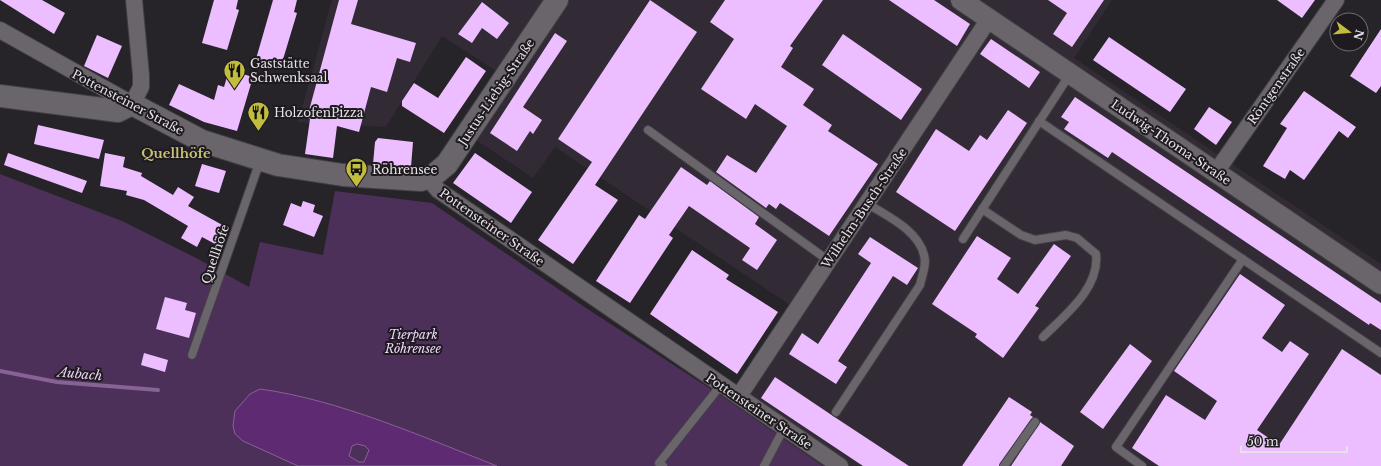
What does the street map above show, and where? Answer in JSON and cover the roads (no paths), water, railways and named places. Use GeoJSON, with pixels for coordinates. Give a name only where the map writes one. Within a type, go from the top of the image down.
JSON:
{"type":"FeatureCollection","features":[{"type":"Feature","properties":{"kind":"main road","name":"Justus-Liebig-Straße"},"geometry":{"type":"LineString","coordinates":[[428,178],[447,164],[465,140],[557,0]]}},
{"type":"Feature","properties":{"kind":"main road"},"geometry":{"type":"LineString","coordinates":[[0,96],[118,111],[132,104]]}},
{"type":"Feature","properties":{"kind":"main road","name":"Pottensteiner Straße"},"geometry":{"type":"LineString","coordinates":[[132,104],[202,141],[260,160],[343,175],[412,179],[428,178]]}},
{"type":"Feature","properties":{"kind":"street"},"geometry":{"type":"LineString","coordinates":[[132,104],[141,87],[134,0]]}},
{"type":"Feature","properties":{"kind":"street","name":"Ludwig-Thoma-Straße"},"geometry":{"type":"LineString","coordinates":[[960,0],[1381,284]]}},
{"type":"Feature","properties":{"kind":"street","name":"Röntgenstraße"},"geometry":{"type":"LineString","coordinates":[[1216,172],[1336,0]]}},
{"type":"Feature","properties":{"kind":"street","name":"Wilhelm-Busch-Straße"},"geometry":{"type":"LineString","coordinates":[[740,396],[989,19]]}},
{"type":"Feature","properties":{"kind":"street","name":"Pottensteiner Straße"},"geometry":{"type":"LineString","coordinates":[[0,30],[60,66],[132,104]]}},
{"type":"Feature","properties":{"kind":"street","name":"Pottensteiner Straße"},"geometry":{"type":"LineString","coordinates":[[428,178],[438,190],[840,466]]}},
{"type":"Feature","properties":{"kind":"lane"},"geometry":{"type":"LineString","coordinates":[[962,239],[1070,74]]}},
{"type":"Feature","properties":{"kind":"lane"},"geometry":{"type":"LineString","coordinates":[[1039,122],[1381,353]]}},
{"type":"Feature","properties":{"kind":"lane"},"geometry":{"type":"LineString","coordinates":[[648,130],[829,261]]}},
{"type":"Feature","properties":{"kind":"lane","name":"Quellhöfe"},"geometry":{"type":"LineString","coordinates":[[192,355],[260,160]]}},
{"type":"Feature","properties":{"kind":"lane"},"geometry":{"type":"LineString","coordinates":[[836,412],[920,285],[924,269],[924,254],[914,236],[868,204]]}},
{"type":"Feature","properties":{"kind":"lane"},"geometry":{"type":"LineString","coordinates":[[982,209],[1021,235],[1035,240],[1066,235],[1077,238],[1096,254],[1097,265],[1094,275],[1085,291],[1075,306],[1043,337]]}},
{"type":"Feature","properties":{"kind":"lane"},"geometry":{"type":"LineString","coordinates":[[1142,466],[1116,447],[1243,259]]}},
{"type":"Feature","properties":{"kind":"lane"},"geometry":{"type":"LineString","coordinates":[[663,466],[658,463],[721,385]]}},
{"type":"Feature","properties":{"kind":"lane"},"geometry":{"type":"LineString","coordinates":[[1004,466],[1035,422]]}},
{"type":"Feature","properties":{"kind":"lane"},"geometry":{"type":"LineString","coordinates":[[764,466],[784,428]]}},
{"type":"Feature","properties":{"kind":"waterway","name":"Aubach"},"geometry":{"type":"LineString","coordinates":[[0,371],[57,382],[158,390]]}},
{"type":"Feature","properties":{"kind":"place","name":"Gaststätte Schwenksaal"},"geometry":{"type":"Point","coordinates":[235,90]}},
{"type":"Feature","properties":{"kind":"place","name":"HolzofenPizza"},"geometry":{"type":"Point","coordinates":[259,132]}},
{"type":"Feature","properties":{"kind":"place","name":"Röhrensee"},"geometry":{"type":"Point","coordinates":[356,188]}},
{"type":"Feature","properties":{"kind":"district","name":"Quellhöfe"},"geometry":{"type":"Point","coordinates":[176,153]}},
{"type":"Feature","properties":{"kind":"park label","name":"Tierpark Röhrensee"},"geometry":{"type":"Point","coordinates":[413,341]}}]}
